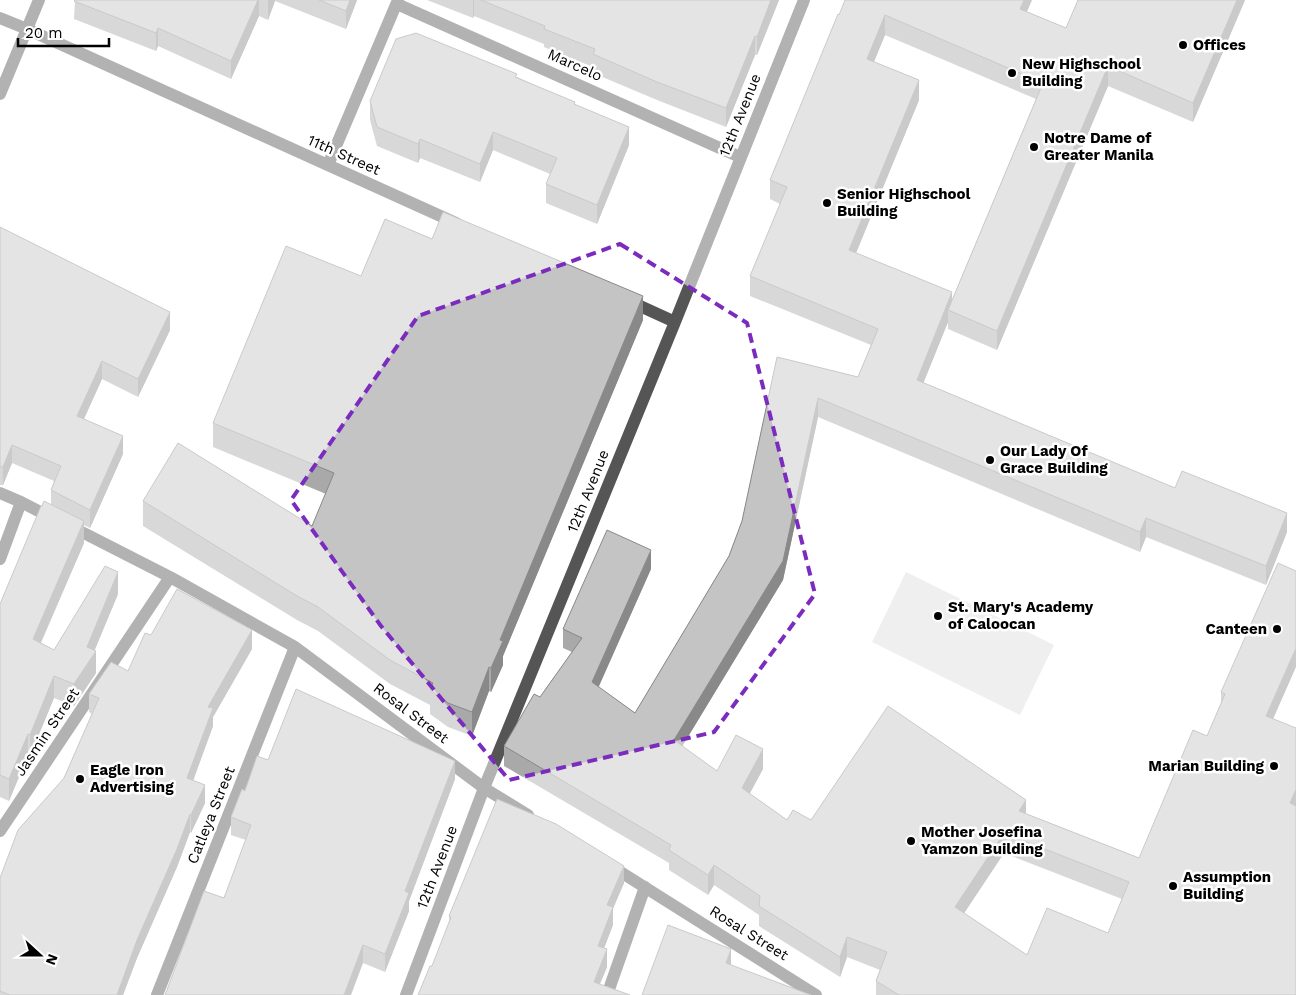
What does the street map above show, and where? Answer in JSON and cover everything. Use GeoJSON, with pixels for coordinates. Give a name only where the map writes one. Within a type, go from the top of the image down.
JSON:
{"type":"FeatureCollection","features":[{"type":"Feature","properties":{"kind":"street"},"geometry":{"type":"LineString","coordinates":[[0,94],[39,0]]}},
{"type":"Feature","properties":{"kind":"street","name":"12th Avenue"},"geometry":{"type":"LineString","coordinates":[[406,995],[484,788],[675,322],[804,0]]}},
{"type":"Feature","properties":{"kind":"street","name":"Marcelo"},"geometry":{"type":"LineString","coordinates":[[328,165],[398,2],[740,157]]}},
{"type":"Feature","properties":{"kind":"street","name":"11th Street"},"geometry":{"type":"LineString","coordinates":[[0,18],[470,229]]}},
{"type":"Feature","properties":{"kind":"street"},"geometry":{"type":"LineString","coordinates":[[622,298],[675,322]]}},
{"type":"Feature","properties":{"kind":"street","name":"Rosal Street"},"geometry":{"type":"LineString","coordinates":[[0,493],[170,577],[295,647],[484,788],[535,819]]}},
{"type":"Feature","properties":{"kind":"street"},"geometry":{"type":"LineString","coordinates":[[0,559],[21,502]]}},
{"type":"Feature","properties":{"kind":"street","name":"Jasmin Street"},"geometry":{"type":"LineString","coordinates":[[0,831],[170,577]]}},
{"type":"Feature","properties":{"kind":"street","name":"Catleya Street"},"geometry":{"type":"LineString","coordinates":[[156,995],[295,647]]}},
{"type":"Feature","properties":{"kind":"street","name":"Rosal Street"},"geometry":{"type":"LineString","coordinates":[[602,861],[645,886],[816,995]]}},
{"type":"Feature","properties":{"kind":"street"},"geometry":{"type":"LineString","coordinates":[[607,995],[645,886]]}},
{"type":"Feature","properties":{"kind":"highlighted area"},"geometry":{"type":"Polygon","coordinates":[[[620,244],[747,323],[815,594],[714,732],[509,780],[381,626],[291,500],[418,316],[620,244]]]}},
{"type":"Feature","properties":{"kind":"shaded area"},"geometry":{"type":"Polygon","coordinates":[[[906,572],[1054,645],[1020,715],[872,642],[906,572]]]}},
{"type":"Feature","properties":{"kind":"building"},"geometry":{"type":"Polygon","coordinates":[[[75,0],[258,0],[231,61],[158,28],[156,33],[75,0]]]}},
{"type":"Feature","properties":{"kind":"building"},"geometry":{"type":"Polygon","coordinates":[[[319,0],[350,0],[346,11],[319,0]]]}},
{"type":"Feature","properties":{"kind":"building"},"geometry":{"type":"Polygon","coordinates":[[[481,0],[771,0],[726,108],[657,82],[593,54],[595,49],[544,29],[545,26],[481,0]]]}},
{"type":"Feature","properties":{"kind":"building"},"geometry":{"type":"Polygon","coordinates":[[[845,0],[1024,0],[1020,9],[1066,28],[1078,0],[1237,0],[1193,103],[1108,66],[997,331],[948,310],[1043,83],[885,15],[867,59],[919,80],[849,250],[952,292],[917,380],[1175,488],[1182,471],[1287,513],[1266,566],[1146,518],[1140,532],[818,398],[783,561],[674,740],[717,771],[736,735],[763,749],[742,788],[787,820],[793,810],[811,820],[888,706],[1026,800],[1019,811],[1139,858],[1193,730],[1207,736],[1225,694],[1221,692],[1278,563],[1296,571],[1296,648],[1266,716],[1296,728],[1296,789],[1290,803],[1296,806],[1296,995],[899,995],[876,981],[887,952],[847,937],[840,957],[759,906],[760,896],[714,865],[708,875],[669,850],[671,845],[504,746],[534,694],[540,697],[582,638],[563,629],[607,530],[651,550],[592,682],[635,713],[729,556],[742,521],[777,357],[858,377],[878,329],[750,276],[787,187],[770,180],[845,0]],[[1004,833],[955,907],[1027,955],[1047,908],[1108,933],[1129,882],[1004,833]]]}},
{"type":"Feature","properties":{"kind":"building"},"geometry":{"type":"Polygon","coordinates":[[[416,33],[517,74],[515,77],[629,127],[597,205],[546,184],[557,158],[493,132],[480,164],[420,139],[418,144],[377,127],[370,101],[396,39],[416,33]]]}},
{"type":"Feature","properties":{"kind":"building"},"geometry":{"type":"Polygon","coordinates":[[[443,212],[643,296],[500,640],[503,641],[491,668],[489,667],[472,712],[448,703],[430,690],[433,683],[390,660],[318,607],[143,501],[178,443],[312,526],[334,473],[213,423],[286,246],[361,276],[385,219],[432,239],[443,212]]]}},
{"type":"Feature","properties":{"kind":"building"},"geometry":{"type":"Polygon","coordinates":[[[0,227],[170,312],[138,379],[102,361],[77,416],[123,436],[90,510],[51,490],[61,466],[12,445],[3,467],[0,467],[0,227]]]}},
{"type":"Feature","properties":{"kind":"building"},"geometry":{"type":"Polygon","coordinates":[[[44,501],[84,521],[33,639],[54,650],[105,566],[118,572],[87,647],[96,651],[74,684],[54,676],[30,735],[28,734],[9,779],[0,775],[0,604],[44,501]]]}},
{"type":"Feature","properties":{"kind":"building"},"geometry":{"type":"Polygon","coordinates":[[[177,589],[252,630],[208,707],[213,708],[187,778],[205,785],[190,814],[177,849],[137,940],[117,995],[10,995],[0,991],[0,878],[18,830],[64,778],[99,698],[89,694],[111,662],[128,671],[145,633],[151,635],[177,589]]]}},
{"type":"Feature","properties":{"kind":"building"},"geometry":{"type":"Polygon","coordinates":[[[296,689],[455,761],[405,891],[409,893],[385,954],[363,945],[344,995],[165,995],[204,891],[224,898],[251,825],[231,817],[242,789],[245,791],[257,756],[268,760],[296,689]]]}},
{"type":"Feature","properties":{"kind":"building"},"geometry":{"type":"Polygon","coordinates":[[[497,799],[556,824],[624,866],[607,905],[613,907],[598,946],[607,949],[594,982],[630,995],[418,995],[430,966],[432,966],[451,917],[449,916],[497,799]]]}},
{"type":"Feature","properties":{"kind":"building"},"geometry":{"type":"Polygon","coordinates":[[[668,925],[731,949],[726,963],[811,995],[642,995],[668,925]]]}},
{"type":"Feature","properties":{"kind":"place","name":"Offices"},"geometry":{"type":"Point","coordinates":[1183,45]}},
{"type":"Feature","properties":{"kind":"place","name":"New Highschool Building"},"geometry":{"type":"Point","coordinates":[1012,73]}},
{"type":"Feature","properties":{"kind":"place","name":"Notre Dame of Greater Manila"},"geometry":{"type":"Point","coordinates":[1034,147]}},
{"type":"Feature","properties":{"kind":"place","name":"Senior Highschool Building"},"geometry":{"type":"Point","coordinates":[827,203]}},
{"type":"Feature","properties":{"kind":"place","name":"Our Lady Of Grace Building"},"geometry":{"type":"Point","coordinates":[990,460]}},
{"type":"Feature","properties":{"kind":"place","name":"St. Mary's Academy of Caloocan"},"geometry":{"type":"Point","coordinates":[938,616]}},
{"type":"Feature","properties":{"kind":"place","name":"Canteen"},"geometry":{"type":"Point","coordinates":[1277,629]}},
{"type":"Feature","properties":{"kind":"place","name":"Marian Building"},"geometry":{"type":"Point","coordinates":[1274,766]}},
{"type":"Feature","properties":{"kind":"place","name":"Eagle Iron Advertising"},"geometry":{"type":"Point","coordinates":[80,779]}},
{"type":"Feature","properties":{"kind":"place","name":"Mother Josefina Yamzon Building"},"geometry":{"type":"Point","coordinates":[911,841]}},
{"type":"Feature","properties":{"kind":"place","name":"Assumption Building"},"geometry":{"type":"Point","coordinates":[1173,886]}}]}
